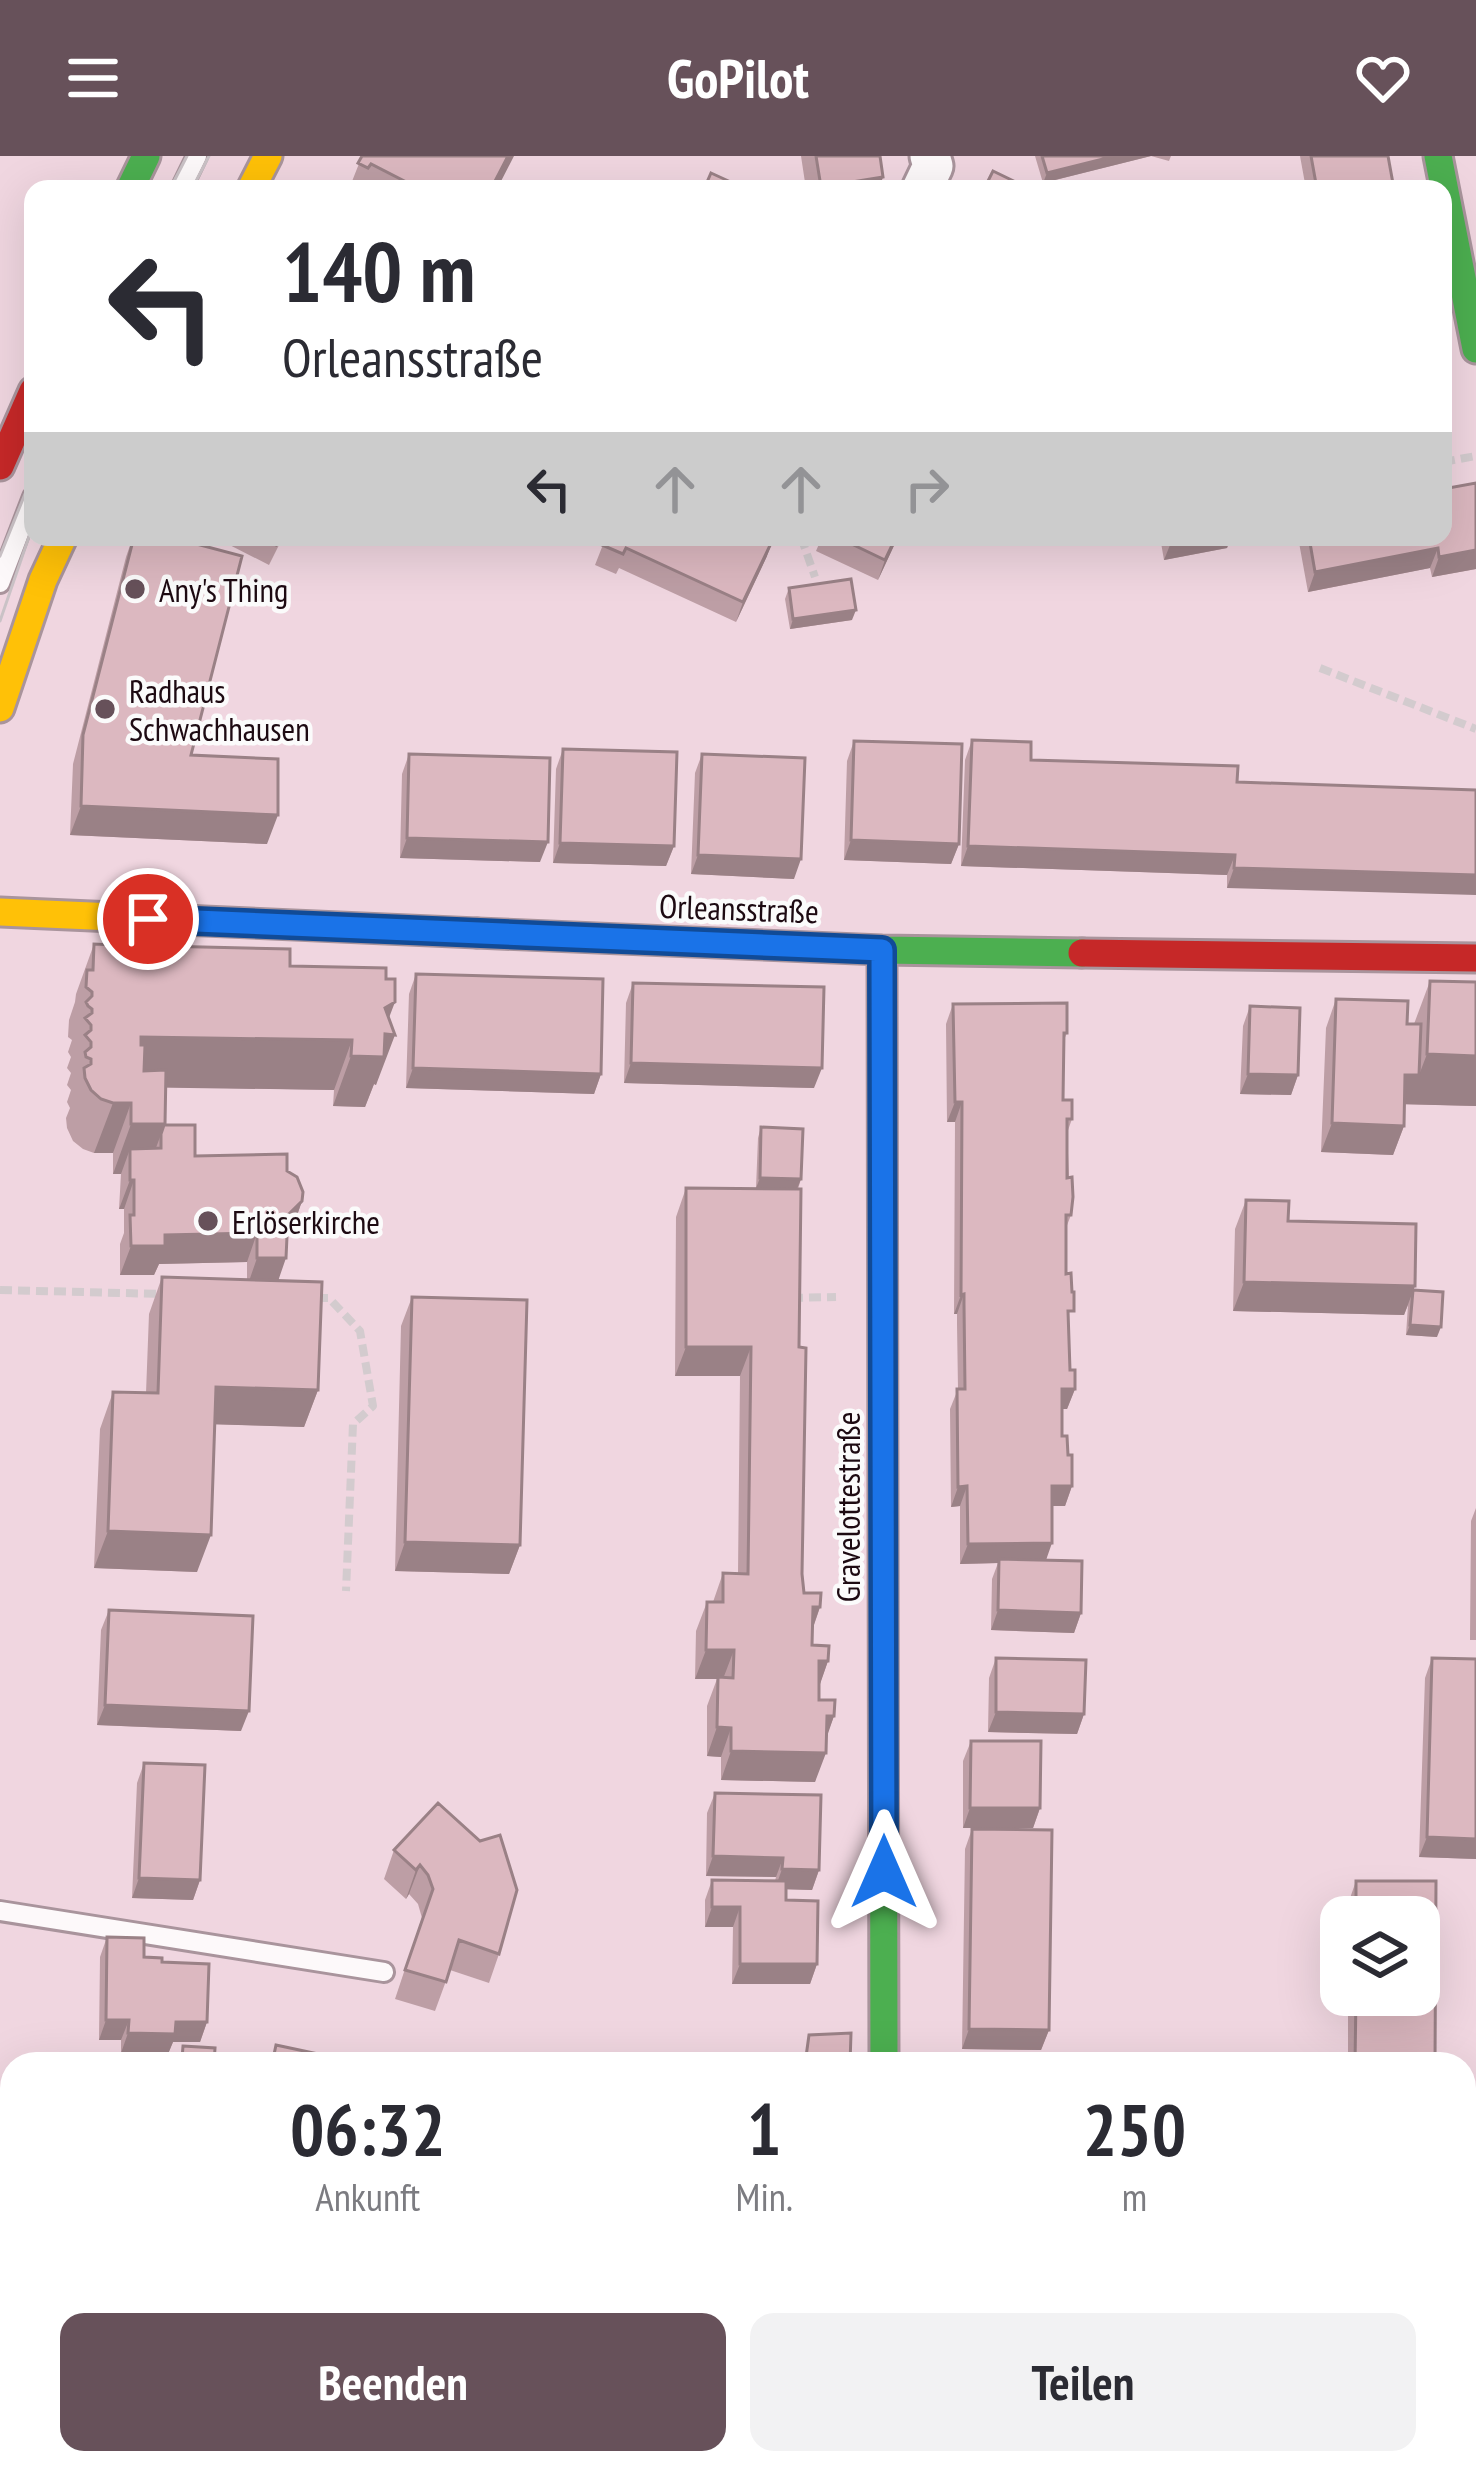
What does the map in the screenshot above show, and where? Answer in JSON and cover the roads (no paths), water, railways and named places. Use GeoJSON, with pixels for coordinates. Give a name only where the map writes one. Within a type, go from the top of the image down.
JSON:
{"type":"FeatureCollection","features":[{"type":"Feature","properties":{"kind":"street"},"geometry":{"type":"LineString","coordinates":[[1452,227],[1476,349]]}},
{"type":"Feature","properties":{"kind":"street"},"geometry":{"type":"LineString","coordinates":[[0,466],[24,411]]}},
{"type":"Feature","properties":{"kind":"street"},"geometry":{"type":"LineString","coordinates":[[0,708],[43,580],[60,546]]}},
{"type":"Feature","properties":{"kind":"street","name":"Orleansstraße"},"geometry":{"type":"LineString","coordinates":[[0,912],[882,950],[1476,958]]}},
{"type":"Feature","properties":{"kind":"street","name":"Gravelottestraße"},"geometry":{"type":"LineString","coordinates":[[882,950],[884,2052]]}},
{"type":"Feature","properties":{"kind":"lane"},"geometry":{"type":"LineString","coordinates":[[0,583],[24,520]]}},
{"type":"Feature","properties":{"kind":"lane"},"geometry":{"type":"LineString","coordinates":[[0,1911],[384,1972]]}},
{"type":"Feature","properties":{"kind":"tram line"},"geometry":{"type":"LineString","coordinates":[[175,180],[187,156]]}},
{"type":"Feature","properties":{"kind":"tram line"},"geometry":{"type":"LineString","coordinates":[[197,180],[209,156]]}},
{"type":"Feature","properties":{"kind":"tram line"},"geometry":{"type":"LineString","coordinates":[[0,556],[24,496]]}},
{"type":"Feature","properties":{"kind":"tram line"},"geometry":{"type":"LineString","coordinates":[[0,621],[26,546]]}},
{"type":"Feature","properties":{"kind":"place","name":"Any's Thing"},"geometry":{"type":"Point","coordinates":[135,589]}},
{"type":"Feature","properties":{"kind":"place","name":"Radhaus Schwachhausen"},"geometry":{"type":"Point","coordinates":[105,709]}},
{"type":"Feature","properties":{"kind":"place","name":"Erlöserkirche"},"geometry":{"type":"Point","coordinates":[208,1221]}}]}
